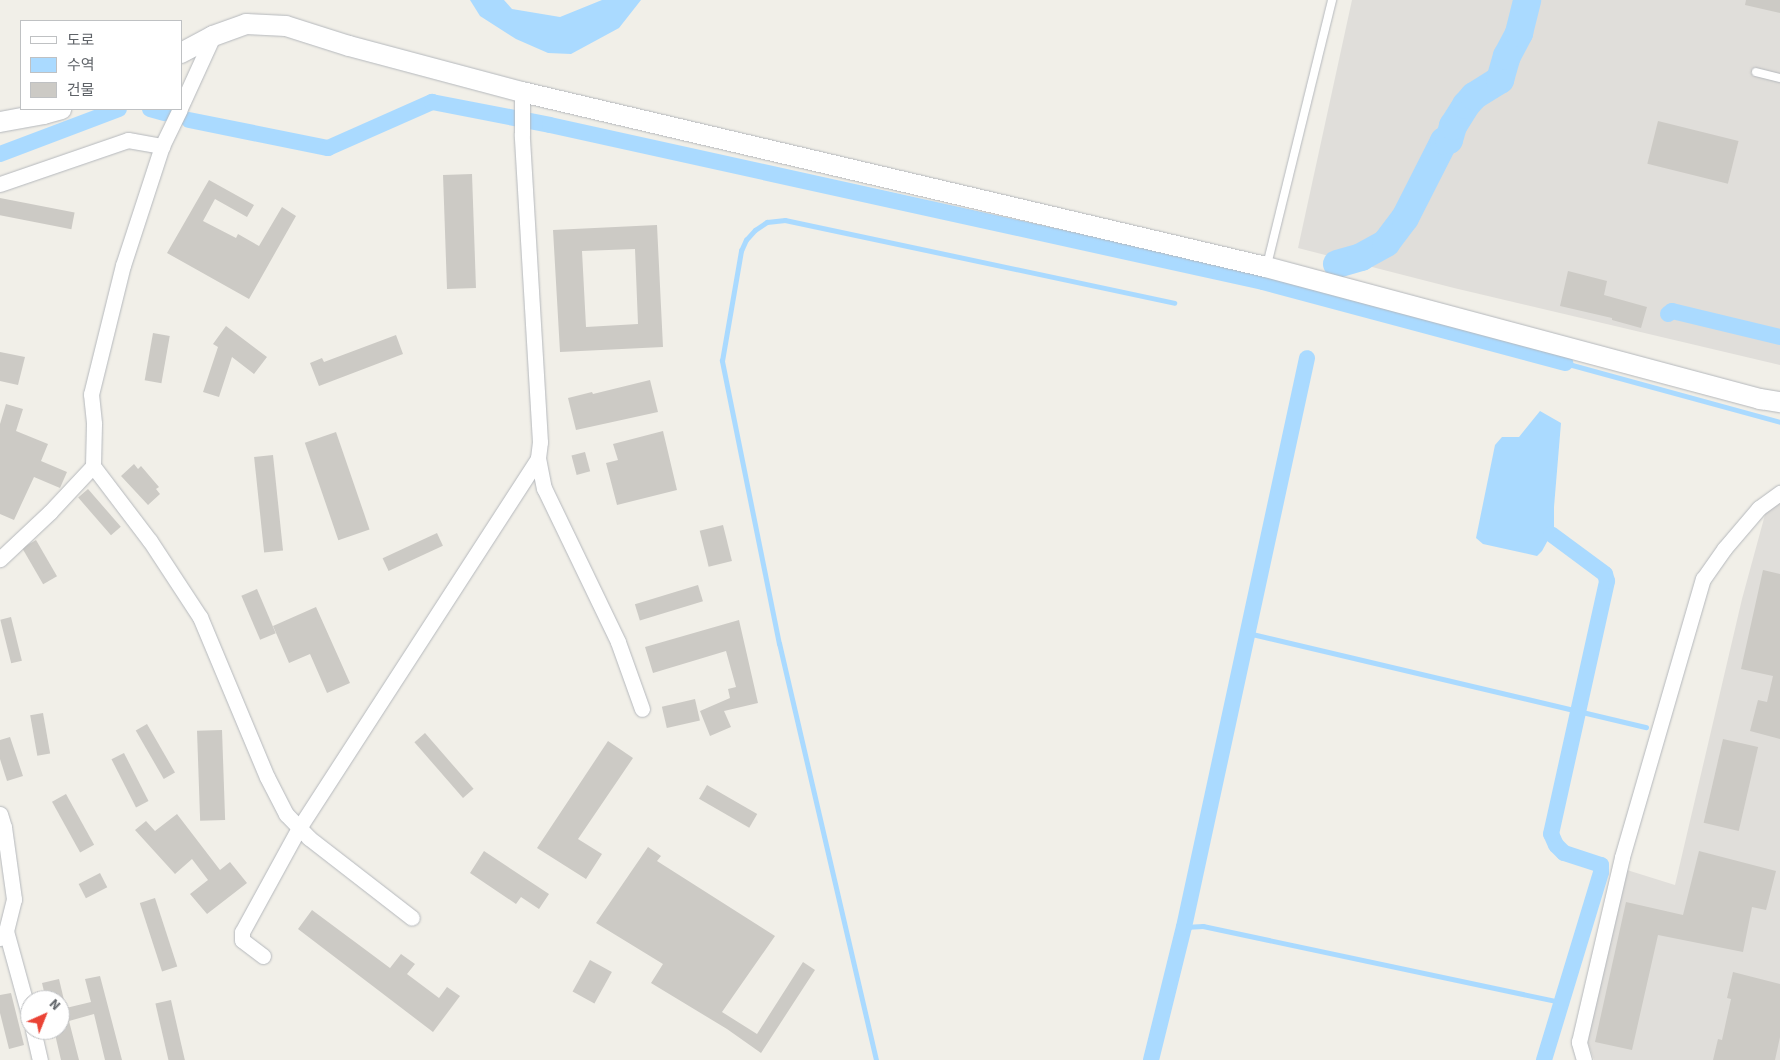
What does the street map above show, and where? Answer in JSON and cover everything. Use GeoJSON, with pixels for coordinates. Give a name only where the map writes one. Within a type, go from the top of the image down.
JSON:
{"type":"FeatureCollection","features":[{"type":"Feature","properties":{"kind":"main road"},"geometry":{"type":"LineString","coordinates":[[182,52],[213,36],[246,24],[286,26],[349,46],[522,92],[1266,267],[1760,399],[1780,402]]}},
{"type":"Feature","properties":{"kind":"main road"},"geometry":{"type":"LineString","coordinates":[[0,122],[58,110]]}},
{"type":"Feature","properties":{"kind":"street"},"geometry":{"type":"LineString","coordinates":[[182,105],[213,36]]}},
{"type":"Feature","properties":{"kind":"street"},"geometry":{"type":"LineString","coordinates":[[522,92],[522,135],[540,442],[538,458],[544,488],[618,642],[642,709]]}},
{"type":"Feature","properties":{"kind":"street"},"geometry":{"type":"LineString","coordinates":[[180,110],[162,146],[124,265],[91,394],[94,424],[93,466],[150,541],[200,617],[267,777],[286,814],[309,838],[412,918]]}},
{"type":"Feature","properties":{"kind":"street"},"geometry":{"type":"LineString","coordinates":[[0,184],[128,140],[162,146]]}},
{"type":"Feature","properties":{"kind":"street"},"geometry":{"type":"LineString","coordinates":[[263,956],[242,940],[242,932],[299,828],[538,458]]}},
{"type":"Feature","properties":{"kind":"street"},"geometry":{"type":"LineString","coordinates":[[0,559],[50,512],[93,466]]}},
{"type":"Feature","properties":{"kind":"street"},"geometry":{"type":"LineString","coordinates":[[1584,1060],[1579,1042],[1622,857],[1703,579],[1724,549],[1759,508],[1780,493]]}},
{"type":"Feature","properties":{"kind":"street"},"geometry":{"type":"LineString","coordinates":[[0,814],[4,827],[14,899],[3,935],[21,990]]}},
{"type":"Feature","properties":{"kind":"street"},"geometry":{"type":"LineString","coordinates":[[35,1040],[40,1060]]}},
{"type":"Feature","properties":{"kind":"lane"},"geometry":{"type":"LineString","coordinates":[[1266,267],[1332,0]]}},
{"type":"Feature","properties":{"kind":"lane"},"geometry":{"type":"LineString","coordinates":[[1756,72],[1780,78]]}},
{"type":"Feature","properties":{"kind":"shaded area"},"geometry":{"type":"Polygon","coordinates":[[[1352,0],[1780,0],[1780,365],[1454,288],[1298,248],[1352,0]]]}},
{"type":"Feature","properties":{"kind":"shaded area"},"geometry":{"type":"Polygon","coordinates":[[[1780,502],[1780,1060],[1594,1060],[1588,1043],[1591,1018],[1627,870],[1675,885],[1742,599],[1766,511],[1780,502]]]}},
{"type":"Feature","properties":{"kind":"water"},"geometry":{"type":"Polygon","coordinates":[[[470,0],[504,0],[512,9],[560,17],[602,0],[641,0],[619,28],[571,54],[548,53],[516,39],[480,16],[470,0]]]}},
{"type":"Feature","properties":{"kind":"water"},"geometry":{"type":"Polygon","coordinates":[[[1540,411],[1561,423],[1554,529],[1542,551],[1537,556],[1483,544],[1476,538],[1495,445],[1502,437],[1519,437],[1540,411]]]}},
{"type":"Feature","properties":{"kind":"building"},"geometry":{"type":"Polygon","coordinates":[[[1746,0],[1780,0],[1780,13],[1745,5],[1746,0]]]}},
{"type":"Feature","properties":{"kind":"building"},"geometry":{"type":"Polygon","coordinates":[[[1658,121],[1739,141],[1728,184],[1647,164],[1658,121]]]}},
{"type":"Feature","properties":{"kind":"building"},"geometry":{"type":"Polygon","coordinates":[[[472,174],[476,288],[447,289],[443,175],[472,174]]]}},
{"type":"Feature","properties":{"kind":"building"},"geometry":{"type":"Polygon","coordinates":[[[209,180],[254,205],[247,217],[215,199],[203,221],[236,238],[238,234],[259,246],[282,207],[296,216],[249,299],[167,253],[209,180]]]}},
{"type":"Feature","properties":{"kind":"building"},"geometry":{"type":"Polygon","coordinates":[[[0,198],[75,213],[71,229],[0,215],[0,198]]]}},
{"type":"Feature","properties":{"kind":"building"},"geometry":{"type":"Polygon","coordinates":[[[657,225],[663,347],[560,352],[553,230],[657,225]],[[635,249],[582,251],[586,327],[638,324],[635,249]]]}},
{"type":"Feature","properties":{"kind":"building"},"geometry":{"type":"Polygon","coordinates":[[[1568,271],[1607,281],[1604,295],[1647,307],[1641,328],[1612,320],[1612,318],[1560,306],[1568,271]]]}},
{"type":"Feature","properties":{"kind":"building"},"geometry":{"type":"Polygon","coordinates":[[[226,326],[267,357],[254,374],[232,357],[219,397],[203,392],[218,347],[213,344],[226,326]]]}},
{"type":"Feature","properties":{"kind":"building"},"geometry":{"type":"Polygon","coordinates":[[[153,333],[170,336],[161,383],[145,380],[153,333]]]}},
{"type":"Feature","properties":{"kind":"building"},"geometry":{"type":"Polygon","coordinates":[[[396,335],[403,354],[319,386],[310,363],[322,358],[324,362],[396,335]]]}},
{"type":"Feature","properties":{"kind":"building"},"geometry":{"type":"Polygon","coordinates":[[[0,352],[25,357],[18,385],[0,381],[0,352]]]}},
{"type":"Feature","properties":{"kind":"building"},"geometry":{"type":"Polygon","coordinates":[[[650,380],[658,412],[576,430],[568,398],[650,380]]]}},
{"type":"Feature","properties":{"kind":"building"},"geometry":{"type":"Polygon","coordinates":[[[6,404],[23,409],[16,431],[48,444],[41,461],[67,472],[60,488],[34,477],[14,520],[0,514],[0,424],[6,404]]]}},
{"type":"Feature","properties":{"kind":"building"},"geometry":{"type":"Polygon","coordinates":[[[663,431],[677,490],[617,505],[606,463],[618,460],[613,444],[663,431]]]}},
{"type":"Feature","properties":{"kind":"building"},"geometry":{"type":"Polygon","coordinates":[[[336,432],[370,529],[338,540],[305,443],[336,432]]]}},
{"type":"Feature","properties":{"kind":"building"},"geometry":{"type":"Polygon","coordinates":[[[585,452],[590,471],[577,475],[571,456],[585,452]]]}},
{"type":"Feature","properties":{"kind":"building"},"geometry":{"type":"Polygon","coordinates":[[[273,455],[283,550],[264,552],[254,457],[273,455]]]}},
{"type":"Feature","properties":{"kind":"building"},"geometry":{"type":"Polygon","coordinates":[[[134,464],[138,469],[141,466],[159,487],[156,489],[160,494],[148,505],[121,476],[134,464]]]}},
{"type":"Feature","properties":{"kind":"building"},"geometry":{"type":"Polygon","coordinates":[[[88,489],[121,527],[111,535],[78,498],[88,489]]]}},
{"type":"Feature","properties":{"kind":"building"},"geometry":{"type":"Polygon","coordinates":[[[723,525],[732,561],[709,567],[700,531],[723,525]]]}},
{"type":"Feature","properties":{"kind":"building"},"geometry":{"type":"Polygon","coordinates":[[[437,533],[443,546],[389,571],[383,558],[437,533]]]}},
{"type":"Feature","properties":{"kind":"building"},"geometry":{"type":"Polygon","coordinates":[[[36,540],[57,576],[43,584],[22,548],[36,540]]]}},
{"type":"Feature","properties":{"kind":"building"},"geometry":{"type":"Polygon","coordinates":[[[1763,570],[1780,574],[1780,739],[1750,731],[1758,700],[1767,702],[1773,676],[1741,669],[1763,570]]]}},
{"type":"Feature","properties":{"kind":"building"},"geometry":{"type":"Polygon","coordinates":[[[698,585],[703,601],[640,621],[635,604],[698,585]]]}},
{"type":"Feature","properties":{"kind":"building"},"geometry":{"type":"Polygon","coordinates":[[[257,589],[276,633],[260,640],[241,596],[257,589]]]}},
{"type":"Feature","properties":{"kind":"building"},"geometry":{"type":"Polygon","coordinates":[[[316,607],[350,683],[327,693],[310,654],[289,663],[273,626],[316,607]]]}},
{"type":"Feature","properties":{"kind":"building"},"geometry":{"type":"Polygon","coordinates":[[[11,617],[22,661],[11,663],[0,620],[11,617]]]}},
{"type":"Feature","properties":{"kind":"building"},"geometry":{"type":"Polygon","coordinates":[[[739,620],[758,703],[724,711],[731,727],[710,736],[700,711],[730,698],[728,689],[736,687],[726,651],[653,673],[645,647],[739,620]]]}},
{"type":"Feature","properties":{"kind":"building"},"geometry":{"type":"Polygon","coordinates":[[[695,699],[700,720],[667,728],[662,707],[695,699]]]}},
{"type":"Feature","properties":{"kind":"building"},"geometry":{"type":"Polygon","coordinates":[[[43,713],[50,753],[37,756],[30,715],[43,713]]]}},
{"type":"Feature","properties":{"kind":"building"},"geometry":{"type":"Polygon","coordinates":[[[147,724],[175,772],[164,779],[136,730],[147,724]]]}},
{"type":"Feature","properties":{"kind":"building"},"geometry":{"type":"Polygon","coordinates":[[[222,730],[225,820],[200,821],[197,731],[222,730]]]}},
{"type":"Feature","properties":{"kind":"building"},"geometry":{"type":"Polygon","coordinates":[[[425,733],[474,789],[463,798],[414,742],[425,733]]]}},
{"type":"Feature","properties":{"kind":"building"},"geometry":{"type":"Polygon","coordinates":[[[10,737],[23,776],[7,781],[0,759],[0,740],[10,737]]]}},
{"type":"Feature","properties":{"kind":"building"},"geometry":{"type":"Polygon","coordinates":[[[1723,739],[1758,747],[1739,831],[1704,823],[1723,739]]]}},
{"type":"Feature","properties":{"kind":"building"},"geometry":{"type":"Polygon","coordinates":[[[608,741],[633,758],[578,839],[602,854],[586,879],[537,848],[608,741]]]}},
{"type":"Feature","properties":{"kind":"building"},"geometry":{"type":"Polygon","coordinates":[[[124,753],[149,801],[136,807],[112,759],[124,753]]]}},
{"type":"Feature","properties":{"kind":"building"},"geometry":{"type":"Polygon","coordinates":[[[707,785],[757,814],[749,828],[699,799],[707,785]]]}},
{"type":"Feature","properties":{"kind":"building"},"geometry":{"type":"Polygon","coordinates":[[[66,794],[94,845],[80,852],[52,802],[66,794]]]}},
{"type":"Feature","properties":{"kind":"building"},"geometry":{"type":"Polygon","coordinates":[[[177,814],[220,870],[230,862],[247,883],[207,914],[190,894],[208,880],[192,859],[175,874],[135,830],[146,821],[155,831],[177,814]]]}},
{"type":"Feature","properties":{"kind":"building"},"geometry":{"type":"Polygon","coordinates":[[[648,847],[661,856],[657,861],[775,936],[722,1012],[757,1034],[803,962],[815,970],[761,1053],[727,1029],[651,983],[663,964],[596,923],[648,847]]]}},
{"type":"Feature","properties":{"kind":"building"},"geometry":{"type":"Polygon","coordinates":[[[484,851],[549,894],[539,909],[521,897],[516,904],[470,873],[484,851]]]}},
{"type":"Feature","properties":{"kind":"building"},"geometry":{"type":"Polygon","coordinates":[[[1699,851],[1776,871],[1766,910],[1752,907],[1743,952],[1658,935],[1632,1050],[1595,1042],[1626,902],[1683,915],[1699,851]]]}},
{"type":"Feature","properties":{"kind":"building"},"geometry":{"type":"Polygon","coordinates":[[[100,873],[107,887],[86,898],[79,884],[100,873]]]}},
{"type":"Feature","properties":{"kind":"building"},"geometry":{"type":"Polygon","coordinates":[[[155,898],[177,966],[162,971],[140,903],[155,898]]]}},
{"type":"Feature","properties":{"kind":"building"},"geometry":{"type":"Polygon","coordinates":[[[312,910],[390,968],[401,954],[415,964],[407,974],[439,998],[447,987],[460,996],[433,1032],[298,929],[312,910]]]}},
{"type":"Feature","properties":{"kind":"building"},"geometry":{"type":"Polygon","coordinates":[[[590,960],[612,972],[594,1004],[573,991],[590,960]]]}},
{"type":"Feature","properties":{"kind":"building"},"geometry":{"type":"Polygon","coordinates":[[[1733,972],[1780,984],[1780,1037],[1775,1060],[1713,1060],[1718,1039],[1722,1040],[1731,999],[1727,998],[1733,972]]]}},
{"type":"Feature","properties":{"kind":"building"},"geometry":{"type":"Polygon","coordinates":[[[100,976],[122,1060],[105,1060],[94,1014],[70,1021],[70,1007],[91,1002],[85,979],[100,976]]]}},
{"type":"Feature","properties":{"kind":"building"},"geometry":{"type":"Polygon","coordinates":[[[59,979],[62,990],[44,990],[42,983],[59,979]]]}},
{"type":"Feature","properties":{"kind":"building"},"geometry":{"type":"Polygon","coordinates":[[[11,993],[20,1029],[20,1040],[23,1040],[24,1045],[9,1049],[0,1013],[0,995],[11,993]]]}},
{"type":"Feature","properties":{"kind":"building"},"geometry":{"type":"Polygon","coordinates":[[[171,1000],[185,1060],[168,1060],[155,1004],[171,1000]]]}},
{"type":"Feature","properties":{"kind":"building"},"geometry":{"type":"Polygon","coordinates":[[[70,1025],[79,1060],[61,1060],[56,1040],[70,1040],[70,1025]]]}},
{"type":"Feature","properties":{"kind":"waterway"},"geometry":{"type":"LineString","coordinates":[[1337,264],[1361,257],[1386,243],[1405,218],[1444,141],[1449,140],[1453,126],[1466,105],[1474,96],[1500,80],[1507,56],[1519,33],[1527,0]]}},
{"type":"Feature","properties":{"kind":"waterway"},"geometry":{"type":"LineString","coordinates":[[189,120],[328,148],[432,102],[550,125],[1263,282],[1565,363]]}},
{"type":"Feature","properties":{"kind":"waterway"},"geometry":{"type":"LineString","coordinates":[[0,154],[116,110]]}},
{"type":"Feature","properties":{"kind":"waterway"},"geometry":{"type":"LineString","coordinates":[[154,110],[164,113]]}},
{"type":"Feature","properties":{"kind":"waterway"},"geometry":{"type":"LineString","coordinates":[[876,1060],[779,644],[722,361],[741,251],[746,240],[755,230],[767,222],[785,220],[1174,303]]}},
{"type":"Feature","properties":{"kind":"waterway"},"geometry":{"type":"LineString","coordinates":[[1668,314],[1672,311],[1780,337]]}},
{"type":"Feature","properties":{"kind":"waterway"},"geometry":{"type":"LineString","coordinates":[[1151,1060],[1184,927],[1307,358]]}},
{"type":"Feature","properties":{"kind":"waterway"},"geometry":{"type":"LineString","coordinates":[[1565,363],[1780,422]]}},
{"type":"Feature","properties":{"kind":"waterway"},"geometry":{"type":"LineString","coordinates":[[1544,1060],[1601,872],[1601,865],[1564,853],[1556,845],[1551,834],[1607,581],[1605,574],[1551,534]]}},
{"type":"Feature","properties":{"kind":"waterway"},"geometry":{"type":"LineString","coordinates":[[1248,633],[1646,727]]}},
{"type":"Feature","properties":{"kind":"waterway"},"geometry":{"type":"LineString","coordinates":[[1184,927],[1203,926],[1562,1002]]}}]}
